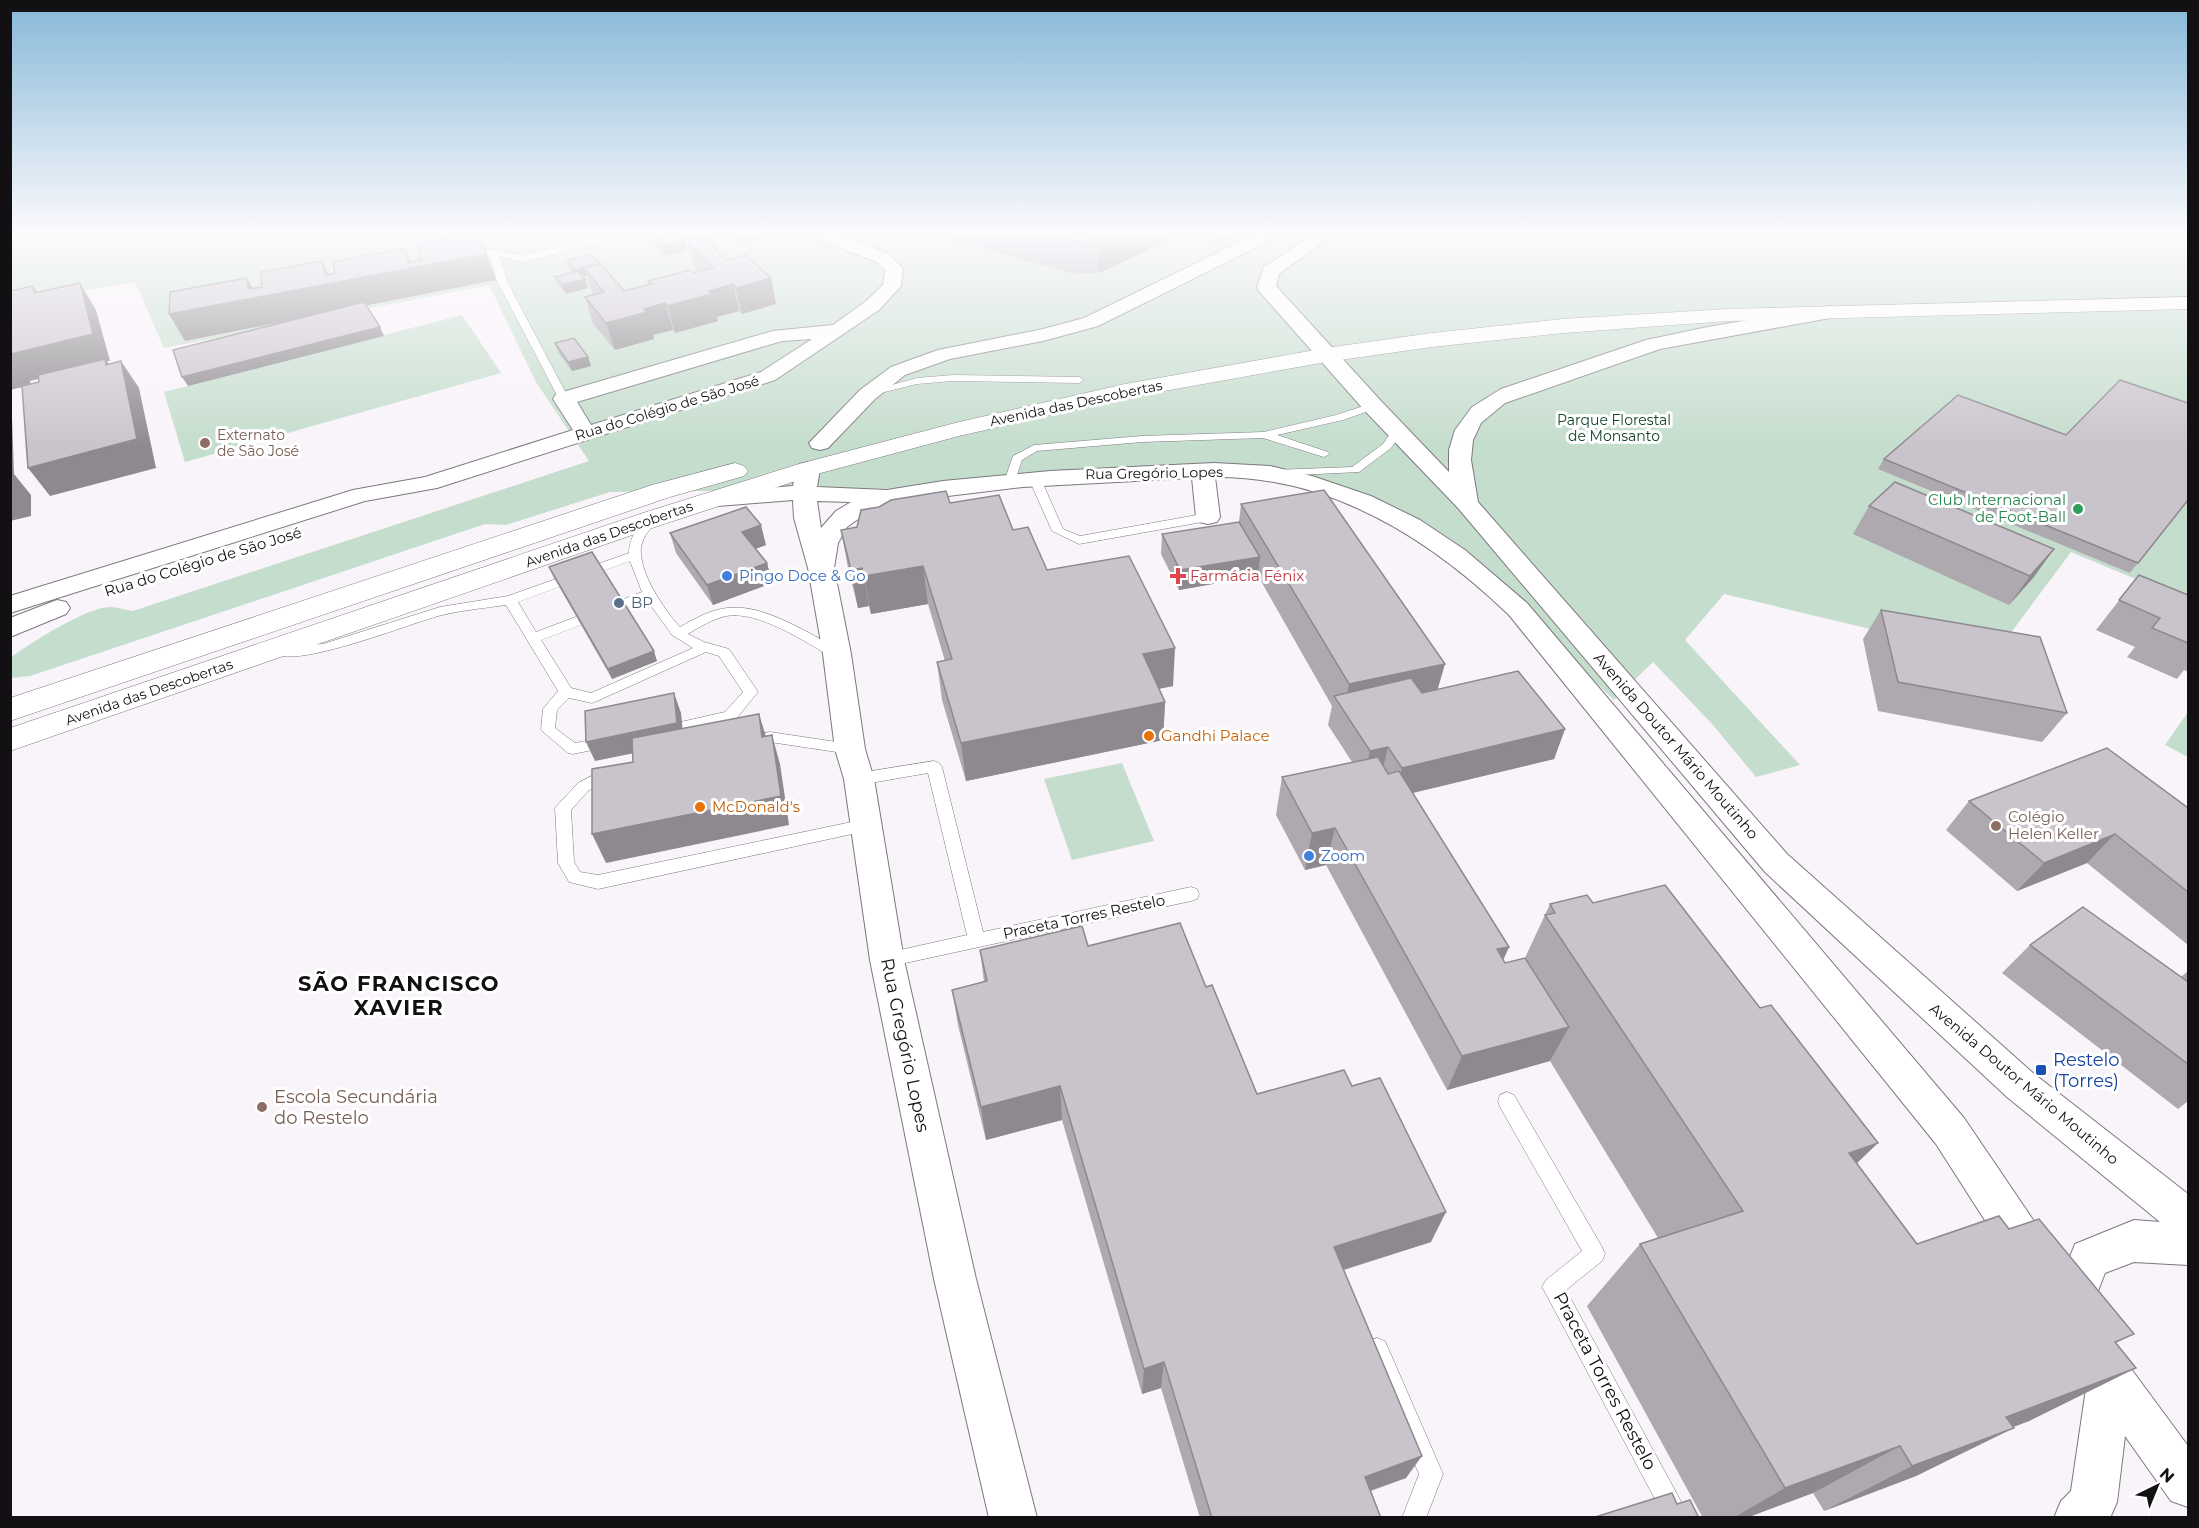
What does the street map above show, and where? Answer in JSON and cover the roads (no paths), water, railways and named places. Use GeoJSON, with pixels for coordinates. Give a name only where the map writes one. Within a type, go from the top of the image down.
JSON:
{"type":"FeatureCollection","features":[{"type":"Feature","properties":{"kind":"main road","name":"Avenida das Descobertas"},"geometry":{"type":"LineString","coordinates":[[10,740],[652,519],[718,499],[806,481],[965,428],[1318,346],[1429,323],[1629,305]]}},
{"type":"Feature","properties":{"kind":"main road","name":"Avenida das Descobertas"},"geometry":{"type":"LineString","coordinates":[[984,400],[1079,380],[1318,346],[1432,340],[1563,326],[1717,316],[2097,305]]}},
{"type":"Feature","properties":{"kind":"main road","name":"Avenida das Descobertas"},"geometry":{"type":"LineString","coordinates":[[10,710],[661,491],[860,432]]}},
{"type":"Feature","properties":{"kind":"main road"},"geometry":{"type":"LineString","coordinates":[[806,481],[820,443]]}},
{"type":"Feature","properties":{"kind":"main road"},"geometry":{"type":"LineString","coordinates":[[10,695],[81,686]]}},
{"type":"Feature","properties":{"kind":"street","name":"Rua do Colégio de São José"},"geometry":{"type":"LineString","coordinates":[[10,605],[361,495],[429,483],[768,376],[838,331],[873,305]]}},
{"type":"Feature","properties":{"kind":"street"},"geometry":{"type":"LineString","coordinates":[[820,443],[872,392],[897,372],[928,359],[1066,331],[1125,305]]}},
{"type":"Feature","properties":{"kind":"street","name":"Avenida Doutor Mário Moutinho"},"geometry":{"type":"LineString","coordinates":[[1282,305],[1472,511],[1776,863],[1924,1000],[2020,1084],[2188,1219]]}},
{"type":"Feature","properties":{"kind":"street"},"geometry":{"type":"LineString","coordinates":[[1416,527],[1437,538],[1453,542],[1466,542],[1479,532],[1458,461],[1461,440],[1472,420],[1488,405],[1509,394],[1629,351],[1659,343],[1832,312]]}},
{"type":"Feature","properties":{"kind":"street"},"geometry":{"type":"LineString","coordinates":[[586,434],[564,399],[780,335],[838,331]]}},
{"type":"Feature","properties":{"kind":"street"},"geometry":{"type":"LineString","coordinates":[[1203,471],[1208,518]]}},
{"type":"Feature","properties":{"kind":"street","name":"Rua Gregório Lopes"},"geometry":{"type":"LineString","coordinates":[[821,568],[823,549],[830,531],[839,520],[865,503],[897,495],[1034,477],[1203,471],[1269,473]]}},
{"type":"Feature","properties":{"kind":"street","name":"Avenida Doutor Mário Moutinho"},"geometry":{"type":"LineString","coordinates":[[1269,473],[1337,492],[1416,527],[1459,555],[1518,609],[1950,1131],[2110,1378],[2188,1484]]}},
{"type":"Feature","properties":{"kind":"street","name":"Rua Gregório Lopes"},"geometry":{"type":"LineString","coordinates":[[897,495],[806,481],[806,518],[821,568],[837,654],[887,960],[955,1279],[1013,1518]]}},
{"type":"Feature","properties":{"kind":"street","name":"Rua do Colégio de São José"},"geometry":{"type":"LineString","coordinates":[[10,628],[56,609],[371,510],[429,483]]}},
{"type":"Feature","properties":{"kind":"street"},"geometry":{"type":"LineString","coordinates":[[2069,1312],[2090,1259],[2134,1241],[2188,1245]]}},
{"type":"Feature","properties":{"kind":"street"},"geometry":{"type":"LineString","coordinates":[[2078,1518],[2092,1502],[2110,1378]]}},
{"type":"Feature","properties":{"kind":"lane"},"geometry":{"type":"LineString","coordinates":[[515,305],[564,399]]}},
{"type":"Feature","properties":{"kind":"lane"},"geometry":{"type":"LineString","coordinates":[[872,392],[917,381],[953,378],[1079,380]]}},
{"type":"Feature","properties":{"kind":"lane"},"geometry":{"type":"LineString","coordinates":[[1011,479],[1017,458],[1034,448],[1142,439],[1264,435],[1339,418],[1373,406]]}},
{"type":"Feature","properties":{"kind":"lane","name":"Rua Gregório Lopes"},"geometry":{"type":"LineString","coordinates":[[1269,473],[1354,470],[1387,446],[1397,432]]}},
{"type":"Feature","properties":{"kind":"lane"},"geometry":{"type":"LineString","coordinates":[[1264,435],[1324,454]]}},
{"type":"Feature","properties":{"kind":"lane"},"geometry":{"type":"LineString","coordinates":[[1034,477],[1058,531],[1079,540],[1208,518]]}},
{"type":"Feature","properties":{"kind":"lane"},"geometry":{"type":"LineString","coordinates":[[644,735],[730,716],[751,692],[724,652],[704,648],[678,633],[649,594],[634,555],[639,533],[652,519]]}},
{"type":"Feature","properties":{"kind":"lane"},"geometry":{"type":"LineString","coordinates":[[260,654],[324,648],[440,611],[510,600],[634,555]]}},
{"type":"Feature","properties":{"kind":"lane"},"geometry":{"type":"LineString","coordinates":[[534,638],[649,594]]}},
{"type":"Feature","properties":{"kind":"lane"},"geometry":{"type":"LineString","coordinates":[[510,600],[566,692],[592,698],[704,648]]}},
{"type":"Feature","properties":{"kind":"lane"},"geometry":{"type":"LineString","coordinates":[[678,633],[724,612],[740,610],[772,622],[837,654]]}},
{"type":"Feature","properties":{"kind":"lane"},"geometry":{"type":"LineString","coordinates":[[566,692],[550,709],[548,730],[573,749],[620,740]]}},
{"type":"Feature","properties":{"kind":"lane"},"geometry":{"type":"LineString","coordinates":[[737,743],[770,737],[854,764],[934,767],[977,940]]}},
{"type":"Feature","properties":{"kind":"lane"},"geometry":{"type":"LineString","coordinates":[[626,765],[583,787],[563,808],[566,863],[575,877],[598,882],[866,825]]}},
{"type":"Feature","properties":{"kind":"lane","name":"Praceta Torres Restelo"},"geometry":{"type":"LineString","coordinates":[[887,960],[1191,894]]}},
{"type":"Feature","properties":{"kind":"lane","name":"Praceta Torres Restelo"},"geometry":{"type":"LineString","coordinates":[[1507,1101],[1594,1254],[1553,1287],[1678,1518]]}},
{"type":"Feature","properties":{"kind":"lane"},"geometry":{"type":"LineString","coordinates":[[1366,1325],[1431,1474],[1414,1518]]}},
{"type":"Feature","properties":{"kind":"place","name":"Externato de São José"},"geometry":{"type":"Point","coordinates":[205,443]}},
{"type":"Feature","properties":{"kind":"place","name":"Club Internacional de Foot-Ball"},"geometry":{"type":"Point","coordinates":[2078,509]}},
{"type":"Feature","properties":{"kind":"place","name":"Pingo Doce & Go"},"geometry":{"type":"Point","coordinates":[727,576]}},
{"type":"Feature","properties":{"kind":"place","name":"Farmácia Fénix"},"geometry":{"type":"Point","coordinates":[1178,576]}},
{"type":"Feature","properties":{"kind":"place","name":"BP"},"geometry":{"type":"Point","coordinates":[619,603]}},
{"type":"Feature","properties":{"kind":"place","name":"Gandhi Palace"},"geometry":{"type":"Point","coordinates":[1149,736]}},
{"type":"Feature","properties":{"kind":"place","name":"McDonald's"},"geometry":{"type":"Point","coordinates":[700,807]}},
{"type":"Feature","properties":{"kind":"place","name":"Colégio Helen Keller"},"geometry":{"type":"Point","coordinates":[1996,826]}},
{"type":"Feature","properties":{"kind":"place","name":"Zoom"},"geometry":{"type":"Point","coordinates":[1309,856]}},
{"type":"Feature","properties":{"kind":"place","name":"Restelo (Torres)"},"geometry":{"type":"Point","coordinates":[2041,1070]}},
{"type":"Feature","properties":{"kind":"place","name":"Escola Secundária do Restelo"},"geometry":{"type":"Point","coordinates":[262,1107]}},
{"type":"Feature","properties":{"kind":"district","name":"SÃO FRANCISCO XAVIER"},"geometry":{"type":"Point","coordinates":[399,996]}},
{"type":"Feature","properties":{"kind":"park label","name":"Parque Florestal de Monsanto"},"geometry":{"type":"Point","coordinates":[1614,428]}}]}
